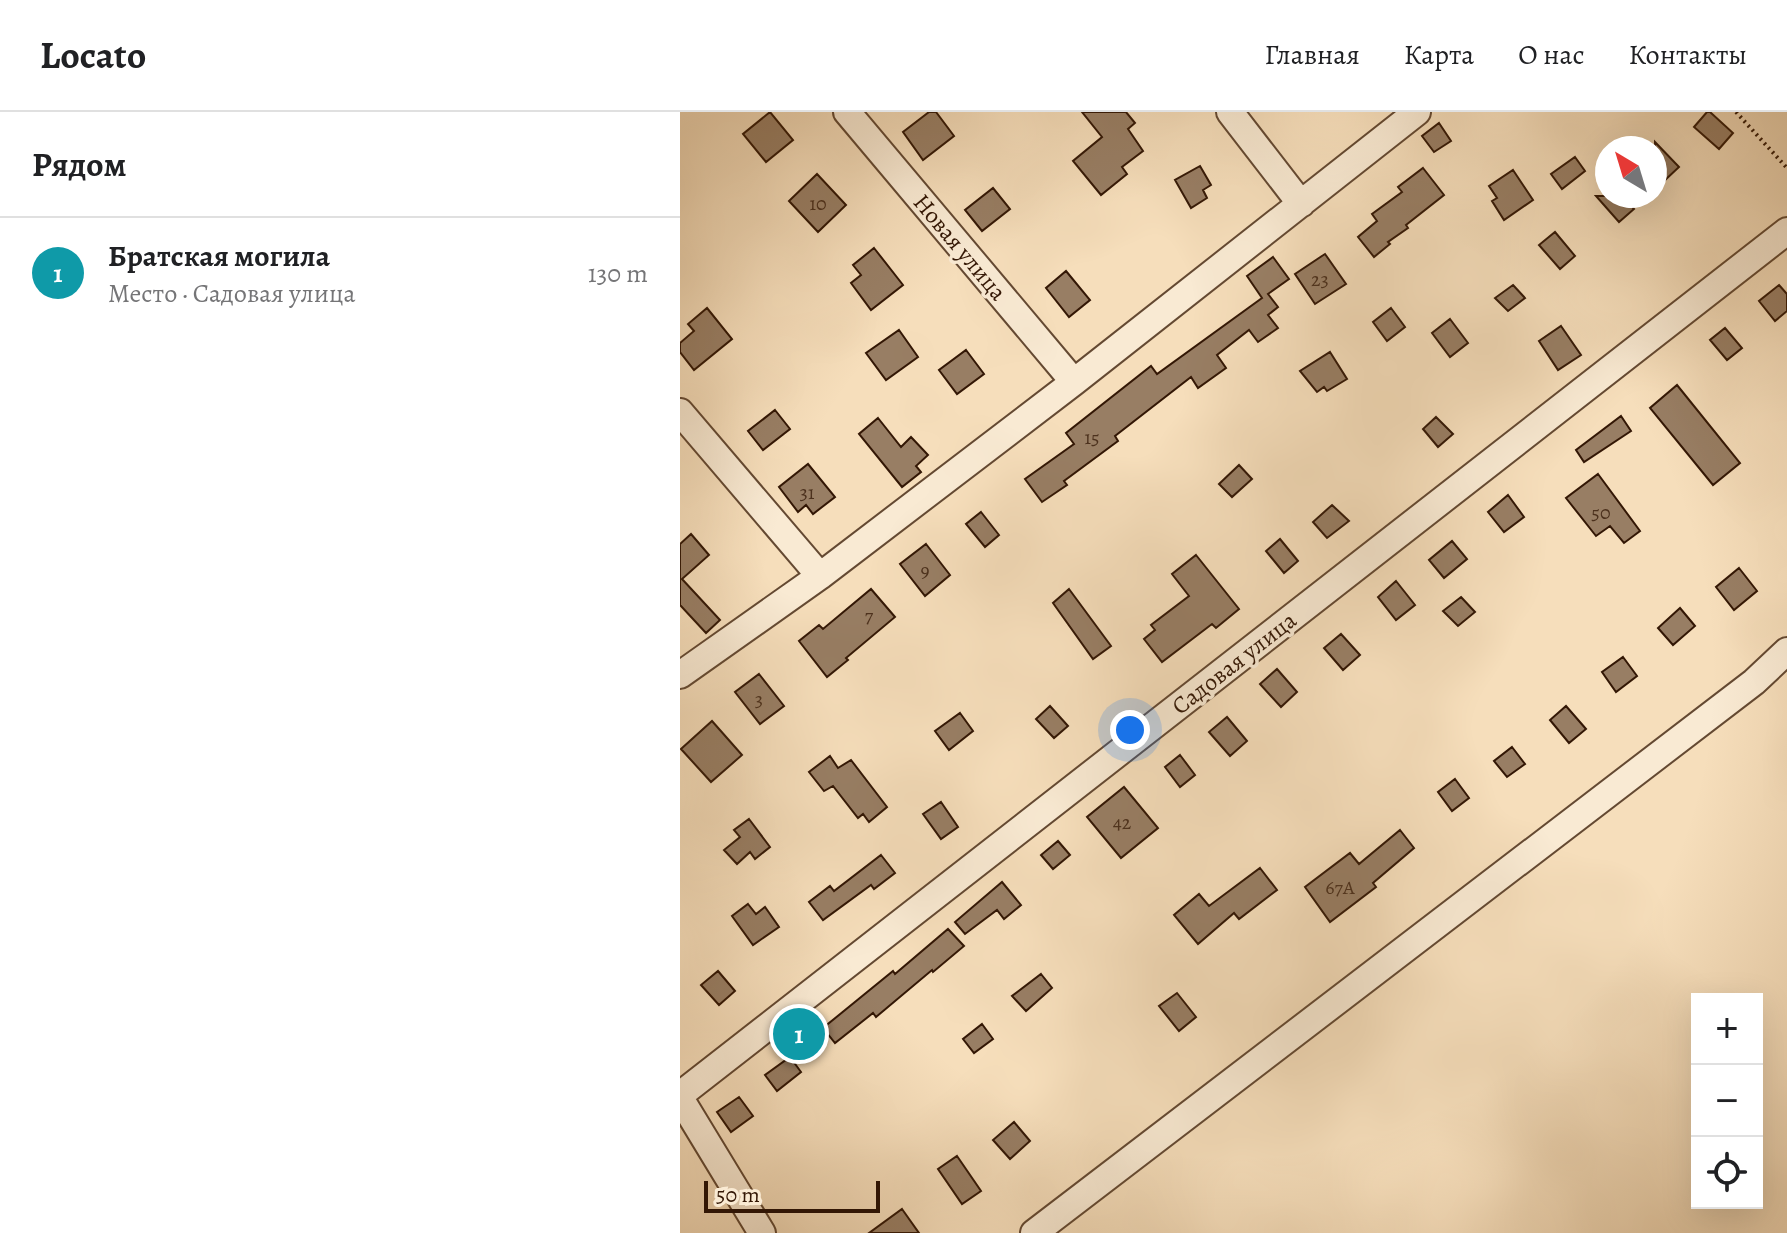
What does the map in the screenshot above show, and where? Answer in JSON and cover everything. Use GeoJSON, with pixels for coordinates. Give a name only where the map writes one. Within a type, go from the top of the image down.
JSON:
{"type":"FeatureCollection","features":[{"type":"Feature","properties":{"kind":"street","name":"Новая улица"},"geometry":{"type":"LineString","coordinates":[[847,112],[1074,382]]}},
{"type":"Feature","properties":{"kind":"street"},"geometry":{"type":"LineString","coordinates":[[1230,112],[1301,204]]}},
{"type":"Feature","properties":{"kind":"street"},"geometry":{"type":"LineString","coordinates":[[680,675],[820,576],[1074,382],[1417,112]]}},
{"type":"Feature","properties":{"kind":"street","name":"Садовая улица"},"geometry":{"type":"LineString","coordinates":[[680,1096],[1787,231]]}},
{"type":"Feature","properties":{"kind":"street"},"geometry":{"type":"LineString","coordinates":[[680,412],[820,576]]}},
{"type":"Feature","properties":{"kind":"street"},"geometry":{"type":"LineString","coordinates":[[1034,1233],[1754,682],[1787,651]]}},
{"type":"Feature","properties":{"kind":"street"},"geometry":{"type":"LineString","coordinates":[[680,1096],[762,1233]]}},
{"type":"Feature","properties":{"kind":"path"},"geometry":{"type":"LineString","coordinates":[[1736,112],[1787,168]]}},
{"type":"Feature","properties":{"kind":"building"},"geometry":{"type":"Polygon","coordinates":[[[770,112],[793,140],[766,162],[743,134],[770,112]]]}},
{"type":"Feature","properties":{"kind":"building"},"geometry":{"type":"Polygon","coordinates":[[[929,112],[936,112],[954,136],[923,160],[903,132],[929,112]]]}},
{"type":"Feature","properties":{"kind":"building"},"geometry":{"type":"Polygon","coordinates":[[[1082,112],[1126,112],[1135,123],[1128,129],[1143,151],[1122,167],[1127,174],[1101,195],[1073,161],[1102,137],[1082,112]]]}},
{"type":"Feature","properties":{"kind":"building"},"geometry":{"type":"Polygon","coordinates":[[[1707,112],[1733,133],[1719,149],[1694,127],[1707,112]]]}},
{"type":"Feature","properties":{"kind":"building"},"geometry":{"type":"Polygon","coordinates":[[[1439,123],[1451,141],[1434,152],[1422,136],[1439,123]]]}},
{"type":"Feature","properties":{"kind":"building"},"geometry":{"type":"Polygon","coordinates":[[[1667,154],[1679,167],[1667,178],[1667,154]]]}},
{"type":"Feature","properties":{"kind":"building"},"geometry":{"type":"Polygon","coordinates":[[[1575,157],[1585,171],[1562,189],[1551,174],[1575,157]]]}},
{"type":"Feature","properties":{"kind":"building"},"geometry":{"type":"Polygon","coordinates":[[[1200,166],[1211,185],[1203,190],[1207,198],[1191,208],[1175,180],[1200,166]]]}},
{"type":"Feature","properties":{"kind":"building"},"geometry":{"type":"Polygon","coordinates":[[[1423,168],[1444,195],[1406,225],[1408,228],[1374,257],[1358,237],[1377,221],[1372,214],[1402,192],[1398,187],[1423,168]]]}},
{"type":"Feature","properties":{"kind":"building"},"geometry":{"type":"Polygon","coordinates":[[[1513,170],[1533,200],[1504,220],[1492,201],[1497,198],[1489,186],[1513,170]]]}},
{"type":"Feature","properties":{"kind":"building"},"geometry":{"type":"Polygon","coordinates":[[[817,174],[846,205],[818,232],[789,201],[817,174]]]}},
{"type":"Feature","properties":{"kind":"building"},"geometry":{"type":"Polygon","coordinates":[[[993,188],[1010,209],[982,231],[965,210],[993,188]]]}},
{"type":"Feature","properties":{"kind":"building"},"geometry":{"type":"Polygon","coordinates":[[[1607,208],[1633,208],[1634,209],[1619,222],[1607,208]]]}},
{"type":"Feature","properties":{"kind":"building"},"geometry":{"type":"Polygon","coordinates":[[[1555,232],[1575,256],[1560,269],[1539,245],[1555,232]]]}},
{"type":"Feature","properties":{"kind":"building"},"geometry":{"type":"Polygon","coordinates":[[[874,248],[903,285],[871,310],[851,283],[861,275],[853,265],[874,248]]]}},
{"type":"Feature","properties":{"kind":"building"},"geometry":{"type":"Polygon","coordinates":[[[1325,254],[1346,284],[1315,304],[1295,274],[1325,254]]]}},
{"type":"Feature","properties":{"kind":"building"},"geometry":{"type":"Polygon","coordinates":[[[1273,257],[1289,279],[1268,294],[1278,307],[1268,315],[1278,328],[1258,342],[1249,330],[1217,355],[1226,368],[1198,388],[1191,377],[1115,436],[1118,441],[1064,481],[1067,485],[1042,502],[1025,479],[1074,444],[1066,433],[1151,366],[1157,374],[1262,298],[1247,276],[1273,257]]]}},
{"type":"Feature","properties":{"kind":"building"},"geometry":{"type":"Polygon","coordinates":[[[1066,271],[1090,300],[1069,317],[1046,288],[1066,271]]]}},
{"type":"Feature","properties":{"kind":"building"},"geometry":{"type":"Polygon","coordinates":[[[1513,285],[1525,298],[1508,311],[1495,298],[1513,285]]]}},
{"type":"Feature","properties":{"kind":"building"},"geometry":{"type":"Polygon","coordinates":[[[1779,285],[1787,294],[1787,311],[1775,321],[1759,301],[1779,285]]]}},
{"type":"Feature","properties":{"kind":"building"},"geometry":{"type":"Polygon","coordinates":[[[707,308],[732,339],[694,370],[680,352],[680,343],[694,331],[688,324],[707,308]]]}},
{"type":"Feature","properties":{"kind":"building"},"geometry":{"type":"Polygon","coordinates":[[[1391,308],[1405,327],[1387,341],[1373,322],[1391,308]]]}},
{"type":"Feature","properties":{"kind":"building"},"geometry":{"type":"Polygon","coordinates":[[[1450,319],[1468,343],[1450,357],[1432,333],[1450,319]]]}},
{"type":"Feature","properties":{"kind":"building"},"geometry":{"type":"Polygon","coordinates":[[[1561,326],[1581,355],[1558,370],[1539,341],[1561,326]]]}},
{"type":"Feature","properties":{"kind":"building"},"geometry":{"type":"Polygon","coordinates":[[[1725,328],[1742,348],[1727,360],[1710,340],[1725,328]]]}},
{"type":"Feature","properties":{"kind":"building"},"geometry":{"type":"Polygon","coordinates":[[[899,330],[918,357],[886,380],[866,353],[899,330]]]}},
{"type":"Feature","properties":{"kind":"building"},"geometry":{"type":"Polygon","coordinates":[[[966,350],[984,374],[957,394],[939,370],[966,350]]]}},
{"type":"Feature","properties":{"kind":"building"},"geometry":{"type":"Polygon","coordinates":[[[1330,352],[1347,379],[1327,391],[1324,387],[1317,392],[1300,371],[1330,352]]]}},
{"type":"Feature","properties":{"kind":"building"},"geometry":{"type":"Polygon","coordinates":[[[1677,385],[1740,463],[1713,485],[1650,408],[1677,385]]]}},
{"type":"Feature","properties":{"kind":"building"},"geometry":{"type":"Polygon","coordinates":[[[775,410],[790,429],[763,450],[748,431],[775,410]]]}},
{"type":"Feature","properties":{"kind":"building"},"geometry":{"type":"Polygon","coordinates":[[[1621,416],[1631,431],[1584,462],[1576,450],[1621,416]]]}},
{"type":"Feature","properties":{"kind":"building"},"geometry":{"type":"Polygon","coordinates":[[[1436,417],[1453,434],[1438,447],[1423,429],[1436,417]]]}},
{"type":"Feature","properties":{"kind":"building"},"geometry":{"type":"Polygon","coordinates":[[[878,418],[901,447],[911,437],[928,455],[916,466],[921,472],[902,487],[859,434],[878,418]]]}},
{"type":"Feature","properties":{"kind":"building"},"geometry":{"type":"Polygon","coordinates":[[[808,464],[835,497],[813,514],[806,505],[798,512],[779,487],[808,464]]]}},
{"type":"Feature","properties":{"kind":"building"},"geometry":{"type":"Polygon","coordinates":[[[1239,465],[1252,479],[1232,497],[1219,484],[1239,465]]]}},
{"type":"Feature","properties":{"kind":"building"},"geometry":{"type":"Polygon","coordinates":[[[1598,474],[1640,531],[1624,543],[1610,526],[1596,536],[1566,498],[1598,474]]]}},
{"type":"Feature","properties":{"kind":"building"},"geometry":{"type":"Polygon","coordinates":[[[1508,495],[1524,517],[1504,532],[1488,512],[1508,495]]]}},
{"type":"Feature","properties":{"kind":"building"},"geometry":{"type":"Polygon","coordinates":[[[1332,505],[1349,521],[1327,538],[1313,522],[1332,505]]]}},
{"type":"Feature","properties":{"kind":"building"},"geometry":{"type":"Polygon","coordinates":[[[981,512],[999,535],[985,547],[966,524],[981,512]]]}},
{"type":"Feature","properties":{"kind":"building"},"geometry":{"type":"Polygon","coordinates":[[[691,534],[709,555],[682,579],[720,620],[706,633],[680,605],[680,544],[691,534]]]}},
{"type":"Feature","properties":{"kind":"building"},"geometry":{"type":"Polygon","coordinates":[[[1280,539],[1298,561],[1284,573],[1266,551],[1280,539]]]}},
{"type":"Feature","properties":{"kind":"building"},"geometry":{"type":"Polygon","coordinates":[[[1452,541],[1467,559],[1444,578],[1429,560],[1452,541]]]}},
{"type":"Feature","properties":{"kind":"building"},"geometry":{"type":"Polygon","coordinates":[[[926,544],[950,575],[925,596],[900,564],[926,544]]]}},
{"type":"Feature","properties":{"kind":"building"},"geometry":{"type":"Polygon","coordinates":[[[1196,555],[1239,609],[1216,628],[1212,624],[1162,662],[1144,639],[1155,630],[1151,625],[1189,596],[1172,574],[1196,555]]]}},
{"type":"Feature","properties":{"kind":"building"},"geometry":{"type":"Polygon","coordinates":[[[1739,568],[1757,591],[1734,610],[1716,587],[1739,568]]]}},
{"type":"Feature","properties":{"kind":"building"},"geometry":{"type":"Polygon","coordinates":[[[1396,581],[1415,605],[1396,620],[1378,597],[1396,581]]]}},
{"type":"Feature","properties":{"kind":"building"},"geometry":{"type":"Polygon","coordinates":[[[871,589],[895,617],[827,677],[799,641],[819,625],[823,629],[871,589]]]}},
{"type":"Feature","properties":{"kind":"building"},"geometry":{"type":"Polygon","coordinates":[[[1069,589],[1111,646],[1093,659],[1053,603],[1069,589]]]}},
{"type":"Feature","properties":{"kind":"building"},"geometry":{"type":"Polygon","coordinates":[[[1461,597],[1475,612],[1458,626],[1443,611],[1461,597]]]}},
{"type":"Feature","properties":{"kind":"building"},"geometry":{"type":"Polygon","coordinates":[[[1680,608],[1695,626],[1673,645],[1658,628],[1680,608]]]}},
{"type":"Feature","properties":{"kind":"building"},"geometry":{"type":"Polygon","coordinates":[[[1341,634],[1360,655],[1343,670],[1324,648],[1341,634]]]}},
{"type":"Feature","properties":{"kind":"building"},"geometry":{"type":"Polygon","coordinates":[[[1623,657],[1637,676],[1616,692],[1602,672],[1623,657]]]}},
{"type":"Feature","properties":{"kind":"building"},"geometry":{"type":"Polygon","coordinates":[[[1277,669],[1297,692],[1281,707],[1260,684],[1277,669]]]}},
{"type":"Feature","properties":{"kind":"building"},"geometry":{"type":"Polygon","coordinates":[[[759,674],[784,706],[760,724],[735,692],[759,674]]]}},
{"type":"Feature","properties":{"kind":"building"},"geometry":{"type":"Polygon","coordinates":[[[1050,706],[1068,726],[1054,738],[1036,719],[1050,706]]]}},
{"type":"Feature","properties":{"kind":"building"},"geometry":{"type":"Polygon","coordinates":[[[1566,706],[1586,729],[1569,743],[1550,720],[1566,706]]]}},
{"type":"Feature","properties":{"kind":"building"},"geometry":{"type":"Polygon","coordinates":[[[960,713],[973,731],[949,750],[935,731],[960,713]]]}},
{"type":"Feature","properties":{"kind":"building"},"geometry":{"type":"Polygon","coordinates":[[[1227,717],[1247,741],[1230,756],[1209,732],[1227,717]]]}},
{"type":"Feature","properties":{"kind":"building"},"geometry":{"type":"Polygon","coordinates":[[[712,721],[742,755],[711,782],[681,749],[712,721]]]}},
{"type":"Feature","properties":{"kind":"building"},"geometry":{"type":"Polygon","coordinates":[[[1512,747],[1525,764],[1507,777],[1494,761],[1512,747]]]}},
{"type":"Feature","properties":{"kind":"building"},"geometry":{"type":"Polygon","coordinates":[[[1180,755],[1195,775],[1180,787],[1165,767],[1180,755]]]}},
{"type":"Feature","properties":{"kind":"building"},"geometry":{"type":"Polygon","coordinates":[[[830,756],[838,768],[851,760],[887,807],[869,822],[863,814],[858,818],[833,786],[824,791],[809,772],[830,756]]]}},
{"type":"Feature","properties":{"kind":"building"},"geometry":{"type":"Polygon","coordinates":[[[1455,779],[1469,798],[1452,811],[1438,792],[1455,779]]]}},
{"type":"Feature","properties":{"kind":"building"},"geometry":{"type":"Polygon","coordinates":[[[1124,787],[1158,828],[1121,858],[1087,817],[1124,787]]]}},
{"type":"Feature","properties":{"kind":"building"},"geometry":{"type":"Polygon","coordinates":[[[941,802],[958,827],[941,839],[923,814],[941,802]]]}},
{"type":"Feature","properties":{"kind":"building"},"geometry":{"type":"Polygon","coordinates":[[[749,819],[770,847],[755,859],[750,852],[737,864],[724,850],[740,837],[734,830],[749,819]]]}},
{"type":"Feature","properties":{"kind":"building"},"geometry":{"type":"Polygon","coordinates":[[[1400,830],[1414,848],[1373,883],[1376,887],[1330,922],[1305,887],[1350,853],[1359,864],[1400,830]]]}},
{"type":"Feature","properties":{"kind":"building"},"geometry":{"type":"Polygon","coordinates":[[[1058,841],[1070,855],[1053,869],[1041,855],[1058,841]]]}},
{"type":"Feature","properties":{"kind":"building"},"geometry":{"type":"Polygon","coordinates":[[[881,855],[895,873],[874,889],[871,885],[823,920],[809,902],[830,886],[834,891],[881,855]]]}},
{"type":"Feature","properties":{"kind":"building"},"geometry":{"type":"Polygon","coordinates":[[[1260,868],[1277,890],[1239,919],[1234,913],[1198,944],[1174,915],[1199,894],[1209,906],[1260,868]]]}},
{"type":"Feature","properties":{"kind":"building"},"geometry":{"type":"Polygon","coordinates":[[[1002,882],[1021,905],[1004,919],[997,910],[965,934],[955,922],[1002,882]]]}},
{"type":"Feature","properties":{"kind":"building"},"geometry":{"type":"Polygon","coordinates":[[[748,904],[756,914],[765,907],[779,927],[753,945],[732,916],[748,904]]]}},
{"type":"Feature","properties":{"kind":"building"},"geometry":{"type":"Polygon","coordinates":[[[948,929],[964,946],[876,1017],[873,1013],[835,1043],[823,1028],[948,929]]]}},
{"type":"Feature","properties":{"kind":"building"},"geometry":{"type":"Polygon","coordinates":[[[718,971],[735,991],[719,1005],[701,985],[718,971]]]}},
{"type":"Feature","properties":{"kind":"building"},"geometry":{"type":"Polygon","coordinates":[[[1041,974],[1052,988],[1026,1011],[1012,996],[1041,974]]]}},
{"type":"Feature","properties":{"kind":"building"},"geometry":{"type":"Polygon","coordinates":[[[1177,993],[1196,1017],[1179,1031],[1159,1006],[1177,993]]]}},
{"type":"Feature","properties":{"kind":"building"},"geometry":{"type":"Polygon","coordinates":[[[982,1024],[993,1039],[974,1053],[963,1039],[982,1024]]]}},
{"type":"Feature","properties":{"kind":"building"},"geometry":{"type":"Polygon","coordinates":[[[790,1057],[801,1072],[777,1091],[765,1075],[790,1057]]]}},
{"type":"Feature","properties":{"kind":"building"},"geometry":{"type":"Polygon","coordinates":[[[739,1097],[753,1116],[731,1132],[717,1112],[739,1097]]]}},
{"type":"Feature","properties":{"kind":"building"},"geometry":{"type":"Polygon","coordinates":[[[1014,1122],[1030,1141],[1010,1159],[993,1140],[1014,1122]]]}},
{"type":"Feature","properties":{"kind":"building"},"geometry":{"type":"Polygon","coordinates":[[[957,1156],[981,1191],[962,1204],[938,1169],[957,1156]]]}},
{"type":"Feature","properties":{"kind":"building"},"geometry":{"type":"Polygon","coordinates":[[[902,1209],[919,1233],[869,1233],[902,1209]]]}},
{"type":"Feature","properties":{"kind":"place","name":"Братская могила"},"geometry":{"type":"Point","coordinates":[799,1034]}}]}
